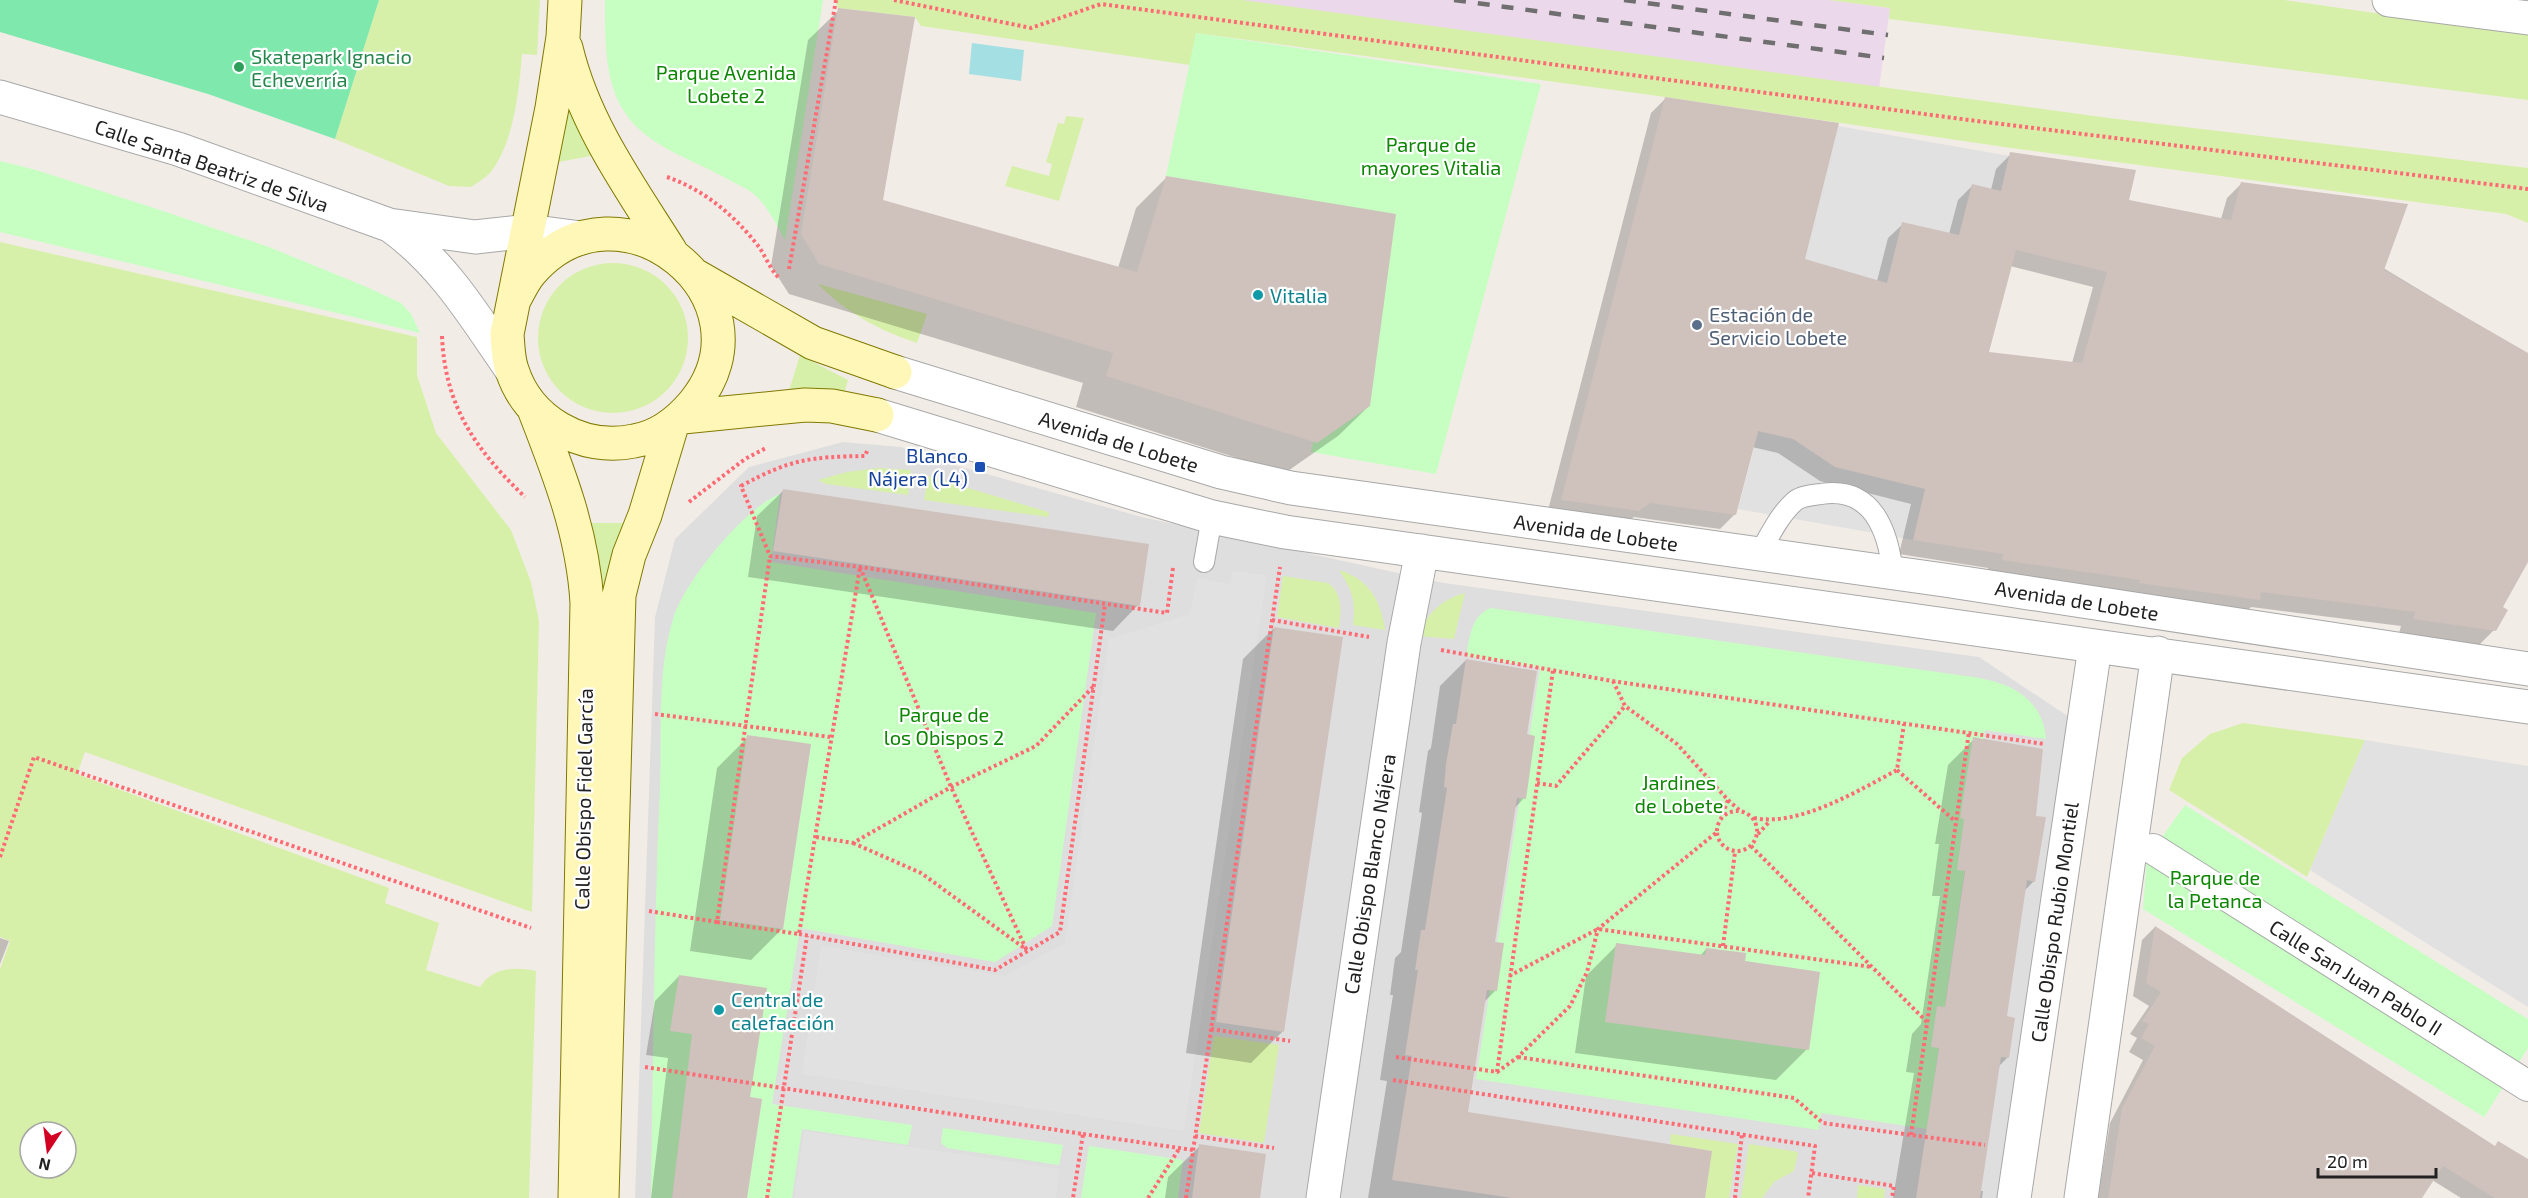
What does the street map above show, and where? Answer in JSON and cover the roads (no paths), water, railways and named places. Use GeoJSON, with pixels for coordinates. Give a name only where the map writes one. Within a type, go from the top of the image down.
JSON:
{"type":"FeatureCollection","features":[{"type":"Feature","properties":{"kind":"main road"},"geometry":{"type":"LineString","coordinates":[[563,37],[573,80],[603,143],[671,252],[696,276],[711,303],[717,334],[714,364],[702,393],[677,421],[660,433],[634,441],[606,444],[579,439],[555,426],[534,409],[520,390],[511,369],[507,334],[563,37],[565,0]]}},
{"type":"Feature","properties":{"kind":"main road"},"geometry":{"type":"LineString","coordinates":[[514,300],[530,273],[553,252],[581,238],[612,234],[643,238],[671,252]]}},
{"type":"Feature","properties":{"kind":"main road","name":"Avenida de Lobete"},"geometry":{"type":"LineString","coordinates":[[696,276],[813,343],[895,372]]}},
{"type":"Feature","properties":{"kind":"main road","name":"Avenida de Lobete"},"geometry":{"type":"LineString","coordinates":[[677,421],[804,405],[832,406],[877,415]]}},
{"type":"Feature","properties":{"kind":"main road","name":"Calle Obispo Fidel García"},"geometry":{"type":"LineString","coordinates":[[534,409],[565,490],[581,552],[587,603],[575,1198]]}},
{"type":"Feature","properties":{"kind":"main road","name":"Calle Obispo Fidel García"},"geometry":{"type":"LineString","coordinates":[[602,1198],[619,595],[629,555],[677,421]]}},
{"type":"Feature","properties":{"kind":"street"},"geometry":{"type":"LineString","coordinates":[[2389,0],[2528,18]]}},
{"type":"Feature","properties":{"kind":"street","name":"Calle Santa Beatriz de Silva"},"geometry":{"type":"LineString","coordinates":[[0,97],[178,149],[389,225],[482,237],[528,231],[581,238]]}},
{"type":"Feature","properties":{"kind":"street","name":"Calle Santa Beatriz de Silva"},"geometry":{"type":"LineString","coordinates":[[389,225],[420,249],[445,277],[511,369]]}},
{"type":"Feature","properties":{"kind":"street","name":"Avenida de Lobete"},"geometry":{"type":"LineString","coordinates":[[895,372],[1221,472],[1291,488],[1893,573],[2528,669]]}},
{"type":"Feature","properties":{"kind":"street","name":"Avenida de Lobete"},"geometry":{"type":"LineString","coordinates":[[877,415],[1212,517],[1285,532],[2095,647],[2158,653],[2528,707]]}},
{"type":"Feature","properties":{"kind":"street","name":"Calle Obispo Blanco Nájera"},"geometry":{"type":"LineString","coordinates":[[1323,1198],[1404,643],[1422,551]]}},
{"type":"Feature","properties":{"kind":"street","name":"Calle Obispo Rubio Montiel"},"geometry":{"type":"LineString","coordinates":[[2014,1198],[2095,647]]}},
{"type":"Feature","properties":{"kind":"street"},"geometry":{"type":"LineString","coordinates":[[2081,1198],[2158,653]]}},
{"type":"Feature","properties":{"kind":"street","name":"Calle San Juan Pablo II"},"geometry":{"type":"LineString","coordinates":[[2153,849],[2528,1086]]}},
{"type":"Feature","properties":{"kind":"lane"},"geometry":{"type":"LineString","coordinates":[[1759,554],[1775,527],[1796,500],[1834,492],[1861,500],[1880,519],[1890,546],[1893,573]]}},
{"type":"Feature","properties":{"kind":"lane"},"geometry":{"type":"LineString","coordinates":[[1204,562],[1212,517]]}},
{"type":"Feature","properties":{"kind":"water"},"geometry":{"type":"Polygon","coordinates":[[[972,43],[1024,50],[1021,81],[969,74],[972,43]]]}},
{"type":"Feature","properties":{"kind":"railway"},"geometry":{"type":"LineString","coordinates":[[1454,0],[1884,58]]}},
{"type":"Feature","properties":{"kind":"railway"},"geometry":{"type":"LineString","coordinates":[[1624,0],[1888,35]]}},
{"type":"Feature","properties":{"kind":"place","name":"Skatepark Ignacio Echeverría"},"geometry":{"type":"Point","coordinates":[239,67]}},
{"type":"Feature","properties":{"kind":"place","name":"Vitalia"},"geometry":{"type":"Point","coordinates":[1258,295]}},
{"type":"Feature","properties":{"kind":"place","name":"Estación de Servicio Lobete"},"geometry":{"type":"Point","coordinates":[1697,325]}},
{"type":"Feature","properties":{"kind":"place","name":"Blanco Nájera (L4)"},"geometry":{"type":"Point","coordinates":[980,467]}},
{"type":"Feature","properties":{"kind":"place","name":"Central de calefacción"},"geometry":{"type":"Point","coordinates":[719,1010]}},
{"type":"Feature","properties":{"kind":"park label","name":"Parque Avenida Lobete 2"},"geometry":{"type":"Point","coordinates":[726,84]}},
{"type":"Feature","properties":{"kind":"park label","name":"Parque de mayores Vitalia"},"geometry":{"type":"Point","coordinates":[1431,156]}},
{"type":"Feature","properties":{"kind":"park label","name":"Parque de los Obispos 2"},"geometry":{"type":"Point","coordinates":[944,726]}},
{"type":"Feature","properties":{"kind":"park label","name":"Jardines de Lobete"},"geometry":{"type":"Point","coordinates":[1679,794]}},
{"type":"Feature","properties":{"kind":"park label","name":"Parque de la Petanca"},"geometry":{"type":"Point","coordinates":[2215,888]}}]}
